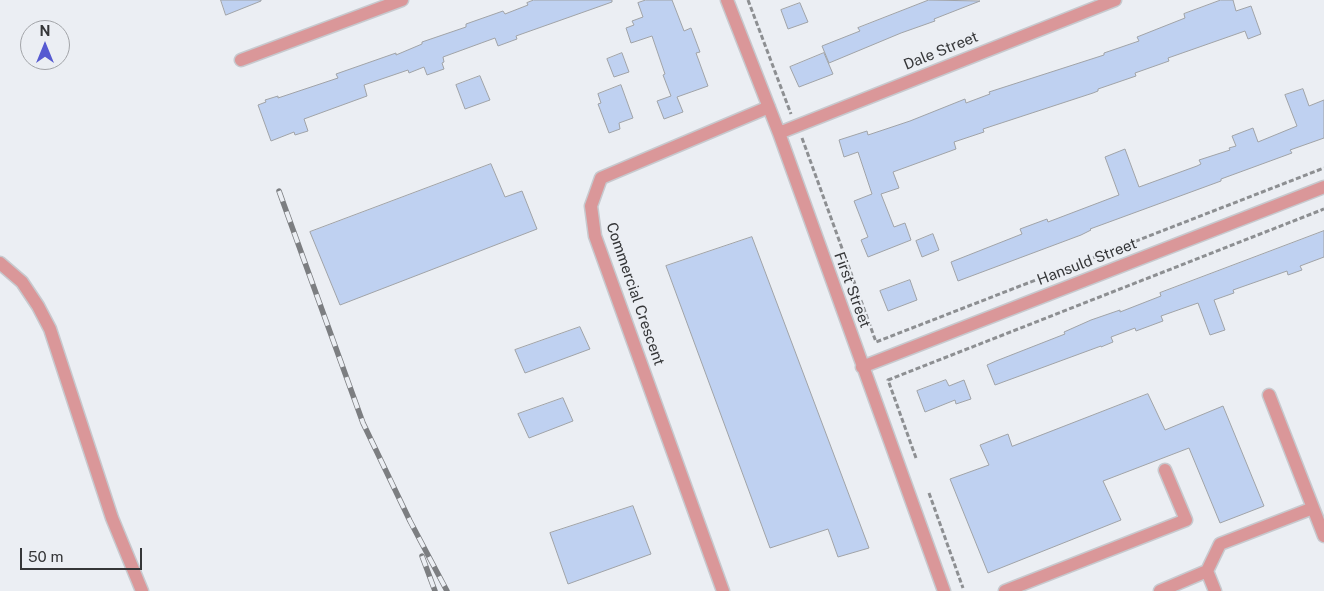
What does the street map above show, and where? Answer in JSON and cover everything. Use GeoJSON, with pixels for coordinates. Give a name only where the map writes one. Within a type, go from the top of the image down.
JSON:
{"type":"FeatureCollection","features":[{"type":"Feature","properties":{"kind":"street"},"geometry":{"type":"LineString","coordinates":[[241,60],[402,0]]}},
{"type":"Feature","properties":{"kind":"street","name":"First Street"},"geometry":{"type":"LineString","coordinates":[[727,0],[779,133],[944,591]]}},
{"type":"Feature","properties":{"kind":"street","name":"Dale Street"},"geometry":{"type":"LineString","coordinates":[[779,133],[1115,0]]}},
{"type":"Feature","properties":{"kind":"street","name":"Commercial Crescent"},"geometry":{"type":"LineString","coordinates":[[722,591],[595,236],[591,206],[601,178],[769,107]]}},
{"type":"Feature","properties":{"kind":"street","name":"Hansuld Street"},"geometry":{"type":"LineString","coordinates":[[862,367],[1324,187]]}},
{"type":"Feature","properties":{"kind":"street"},"geometry":{"type":"LineString","coordinates":[[0,263],[22,282],[50,329],[112,518],[142,591]]}},
{"type":"Feature","properties":{"kind":"street"},"geometry":{"type":"LineString","coordinates":[[1269,395],[1324,536]]}},
{"type":"Feature","properties":{"kind":"street"},"geometry":{"type":"LineString","coordinates":[[1006,591],[1186,520],[1165,470]]}},
{"type":"Feature","properties":{"kind":"street"},"geometry":{"type":"LineString","coordinates":[[1160,591],[1207,570],[1220,544],[1313,508]]}},
{"type":"Feature","properties":{"kind":"street"},"geometry":{"type":"LineString","coordinates":[[1207,570],[1215,591]]}},
{"type":"Feature","properties":{"kind":"path"},"geometry":{"type":"LineString","coordinates":[[748,0],[792,117]]}},
{"type":"Feature","properties":{"kind":"path"},"geometry":{"type":"LineString","coordinates":[[802,138],[876,342],[1324,168]]}},
{"type":"Feature","properties":{"kind":"path"},"geometry":{"type":"LineString","coordinates":[[916,458],[888,380],[1324,210]]}},
{"type":"Feature","properties":{"kind":"path"},"geometry":{"type":"LineString","coordinates":[[929,493],[963,588]]}},
{"type":"Feature","properties":{"kind":"building"},"geometry":{"type":"Polygon","coordinates":[[[221,0],[261,0],[261,1],[226,15],[221,0]]]}},
{"type":"Feature","properties":{"kind":"building"},"geometry":{"type":"Polygon","coordinates":[[[534,0],[612,0],[612,2],[516,36],[517,39],[498,46],[495,38],[443,57],[444,69],[427,75],[424,67],[409,73],[408,70],[364,85],[367,96],[304,119],[308,131],[295,135],[294,132],[271,141],[258,105],[266,102],[265,100],[278,96],[278,98],[338,78],[336,74],[396,53],[396,55],[422,44],[422,42],[466,27],[466,24],[503,11],[505,14],[528,5],[527,3],[534,0]]]}},
{"type":"Feature","properties":{"kind":"building"},"geometry":{"type":"Polygon","coordinates":[[[646,0],[672,0],[684,31],[691,28],[700,52],[696,53],[708,86],[677,97],[683,112],[664,119],[657,101],[671,96],[652,36],[631,43],[626,28],[634,25],[632,21],[643,17],[638,3],[646,0]]]}},
{"type":"Feature","properties":{"kind":"building"},"geometry":{"type":"Polygon","coordinates":[[[929,0],[980,1],[829,63],[822,46],[860,31],[858,28],[929,0]]]}},
{"type":"Feature","properties":{"kind":"building"},"geometry":{"type":"Polygon","coordinates":[[[1221,0],[1233,0],[1236,11],[1251,6],[1261,34],[1248,39],[1245,31],[1168,58],[1169,61],[1135,73],[1136,76],[1098,89],[1098,91],[1093,93],[983,129],[984,132],[954,142],[956,149],[893,172],[899,188],[881,194],[894,227],[905,223],[911,240],[868,257],[861,240],[868,237],[854,201],[872,194],[858,152],[844,157],[839,140],[867,131],[868,135],[965,99],[966,103],[990,94],[989,92],[1104,55],[1104,53],[1139,41],[1137,37],[1185,18],[1184,14],[1221,0]]]}},
{"type":"Feature","properties":{"kind":"building"},"geometry":{"type":"Polygon","coordinates":[[[800,3],[808,22],[788,29],[781,10],[800,3]]]}},
{"type":"Feature","properties":{"kind":"building"},"geometry":{"type":"Polygon","coordinates":[[[622,53],[629,72],[614,77],[607,59],[622,53]]]}},
{"type":"Feature","properties":{"kind":"building"},"geometry":{"type":"Polygon","coordinates":[[[824,53],[833,74],[799,87],[790,67],[824,53]]]}},
{"type":"Feature","properties":{"kind":"building"},"geometry":{"type":"Polygon","coordinates":[[[480,76],[490,100],[465,109],[456,85],[480,76]]]}},
{"type":"Feature","properties":{"kind":"building"},"geometry":{"type":"Polygon","coordinates":[[[621,85],[633,118],[619,123],[620,129],[609,133],[598,104],[601,103],[598,94],[621,85]]]}},
{"type":"Feature","properties":{"kind":"building"},"geometry":{"type":"Polygon","coordinates":[[[1303,89],[1309,106],[1324,100],[1324,138],[1290,150],[1292,153],[1221,179],[1221,181],[1090,229],[1081,235],[958,281],[951,262],[1022,234],[1020,229],[1047,219],[1048,222],[1119,195],[1105,157],[1125,149],[1139,187],[1197,166],[1201,164],[1199,160],[1230,150],[1229,148],[1236,146],[1232,136],[1253,128],[1258,142],[1297,126],[1285,95],[1303,89]]]}},
{"type":"Feature","properties":{"kind":"building"},"geometry":{"type":"Polygon","coordinates":[[[491,164],[505,197],[522,191],[537,229],[340,305],[310,232],[491,164]]]}},
{"type":"Feature","properties":{"kind":"building"},"geometry":{"type":"Polygon","coordinates":[[[1324,231],[1324,257],[1300,266],[1302,270],[1288,275],[1287,271],[1233,290],[1234,293],[1214,300],[1225,330],[1210,335],[1198,303],[1161,316],[1163,321],[1136,331],[1135,328],[1111,337],[1113,342],[1101,347],[995,385],[987,365],[1065,334],[1064,332],[1091,320],[1120,310],[1120,312],[1161,296],[1160,293],[1324,231]]]}},
{"type":"Feature","properties":{"kind":"building"},"geometry":{"type":"Polygon","coordinates":[[[933,234],[939,250],[922,257],[916,241],[933,234]]]}},
{"type":"Feature","properties":{"kind":"building"},"geometry":{"type":"Polygon","coordinates":[[[752,237],[869,548],[838,557],[828,529],[770,548],[666,266],[752,237]]]}},
{"type":"Feature","properties":{"kind":"building"},"geometry":{"type":"Polygon","coordinates":[[[910,280],[917,300],[888,311],[880,291],[910,280]]]}},
{"type":"Feature","properties":{"kind":"building"},"geometry":{"type":"Polygon","coordinates":[[[580,327],[590,349],[525,373],[515,350],[580,327]]]}},
{"type":"Feature","properties":{"kind":"building"},"geometry":{"type":"Polygon","coordinates":[[[946,380],[949,386],[964,380],[971,399],[956,404],[955,400],[925,412],[917,391],[946,380]]]}},
{"type":"Feature","properties":{"kind":"building"},"geometry":{"type":"Polygon","coordinates":[[[1148,394],[1165,430],[1223,406],[1264,506],[1220,523],[1189,448],[1103,481],[1121,520],[988,573],[950,479],[989,465],[980,445],[1008,434],[1012,446],[1148,394]]]}},
{"type":"Feature","properties":{"kind":"building"},"geometry":{"type":"Polygon","coordinates":[[[563,398],[573,421],[529,438],[518,414],[563,398]]]}},
{"type":"Feature","properties":{"kind":"building"},"geometry":{"type":"Polygon","coordinates":[[[633,506],[651,554],[568,584],[550,533],[633,506]]]}},
{"type":"Feature","properties":{"kind":"railway"},"geometry":{"type":"LineString","coordinates":[[279,191],[363,423],[410,521],[447,591]]}},
{"type":"Feature","properties":{"kind":"railway"},"geometry":{"type":"LineString","coordinates":[[422,556],[435,591]]}}]}
